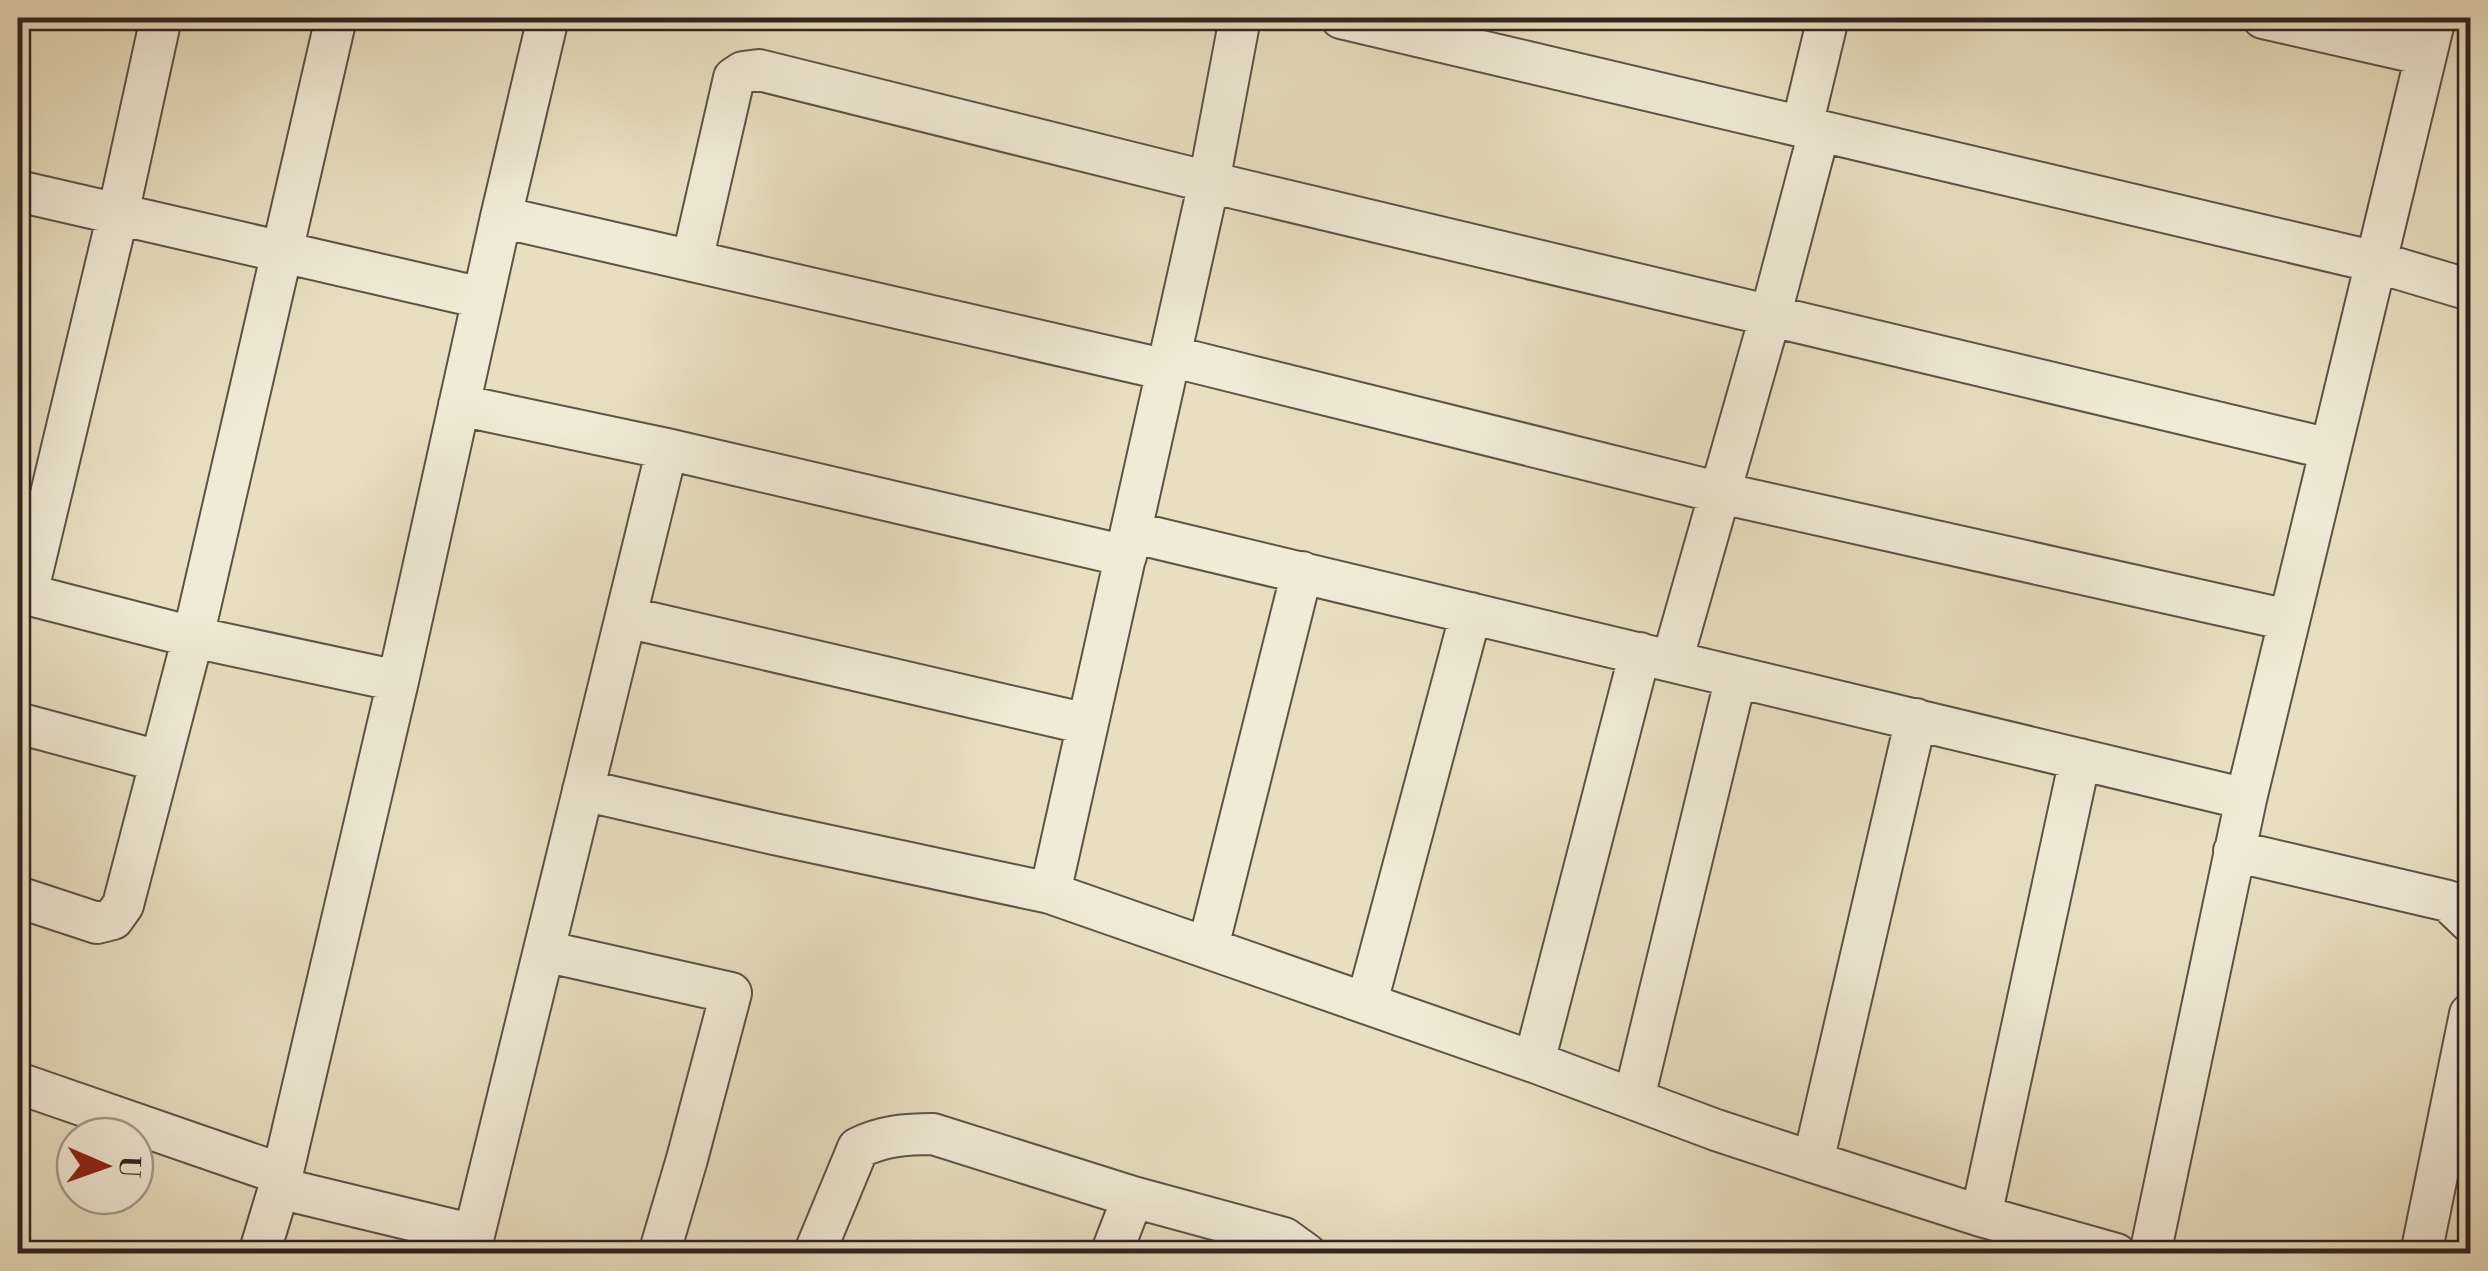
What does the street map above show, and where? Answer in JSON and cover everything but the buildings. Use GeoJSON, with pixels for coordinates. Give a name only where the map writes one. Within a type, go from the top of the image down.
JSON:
{"type":"FeatureCollection","features":[{"type":"Feature","properties":{"kind":"street"},"geometry":{"type":"LineString","coordinates":[[161,18],[118,214],[22,593],[193,637],[398,680]]}},
{"type":"Feature","properties":{"kind":"street"},"geometry":{"type":"LineString","coordinates":[[18,897],[97,923],[113,919],[122,905],[193,637],[336,18]]}},
{"type":"Feature","properties":{"kind":"street"},"geometry":{"type":"LineString","coordinates":[[259,1254],[280,1181],[398,680],[548,18]]}},
{"type":"Feature","properties":{"kind":"street"},"geometry":{"type":"LineString","coordinates":[[1050,892],[1209,182],[1240,18]]}},
{"type":"Feature","properties":{"kind":"street"},"geometry":{"type":"LineString","coordinates":[[1342,18],[2376,262],[2470,290]]}},
{"type":"Feature","properties":{"kind":"street"},"geometry":{"type":"LineString","coordinates":[[1534,1062],[1656,657],[1722,492],[1770,317],[1811,129],[1828,18]]}},
{"type":"Feature","properties":{"kind":"street"},"geometry":{"type":"LineString","coordinates":[[2150,1254],[2234,851],[2431,36],[2263,18]]}},
{"type":"Feature","properties":{"kind":"street"},"geometry":{"type":"LineString","coordinates":[[692,261],[734,78],[742,72],[759,70],[1209,182],[2330,449]]}},
{"type":"Feature","properties":{"kind":"street"},"geometry":{"type":"LineString","coordinates":[[18,191],[482,298]]}},
{"type":"Feature","properties":{"kind":"street"},"geometry":{"type":"LineString","coordinates":[[501,217],[1168,363],[2288,620]]}},
{"type":"Feature","properties":{"kind":"street"},"geometry":{"type":"LineString","coordinates":[[459,405],[1128,544],[1302,572],[2246,799]]}},
{"type":"Feature","properties":{"kind":"street"},"geometry":{"type":"LineString","coordinates":[[18,1084],[280,1181],[470,1244],[667,449]]}},
{"type":"Feature","properties":{"kind":"street"},"geometry":{"type":"LineString","coordinates":[[1208,947],[1302,572]]}},
{"type":"Feature","properties":{"kind":"street"},"geometry":{"type":"LineString","coordinates":[[1367,1002],[1471,613]]}},
{"type":"Feature","properties":{"kind":"street"},"geometry":{"type":"LineString","coordinates":[[626,617],[1088,724]]}},
{"type":"Feature","properties":{"kind":"street"},"geometry":{"type":"LineString","coordinates":[[1634,1098],[1736,677]]}},
{"type":"Feature","properties":{"kind":"street"},"geometry":{"type":"LineString","coordinates":[[1813,1162],[1916,720]]}},
{"type":"Feature","properties":{"kind":"street"},"geometry":{"type":"LineString","coordinates":[[18,722],[159,762]]}},
{"type":"Feature","properties":{"kind":"street"},"geometry":{"type":"LineString","coordinates":[[1980,1216],[2080,759]]}},
{"type":"Feature","properties":{"kind":"street"},"geometry":{"type":"LineString","coordinates":[[583,790],[1050,892],[1367,1002],[1716,1130],[1980,1216],[2116,1254]]}},
{"type":"Feature","properties":{"kind":"street"},"geometry":{"type":"LineString","coordinates":[[2234,851],[2463,904]]}},
{"type":"Feature","properties":{"kind":"street"},"geometry":{"type":"LineString","coordinates":[[544,951],[730,994],[659,1254]]}},
{"type":"Feature","properties":{"kind":"street"},"geometry":{"type":"LineString","coordinates":[[2422,1254],[2470,1014]]}},
{"type":"Feature","properties":{"kind":"street"},"geometry":{"type":"LineString","coordinates":[[814,1254],[858,1148],[902,1134],[933,1134],[1133,1197],[1284,1238],[1306,1254]]}},
{"type":"Feature","properties":{"kind":"street"},"geometry":{"type":"LineString","coordinates":[[1111,1254],[1133,1197]]}}]}
